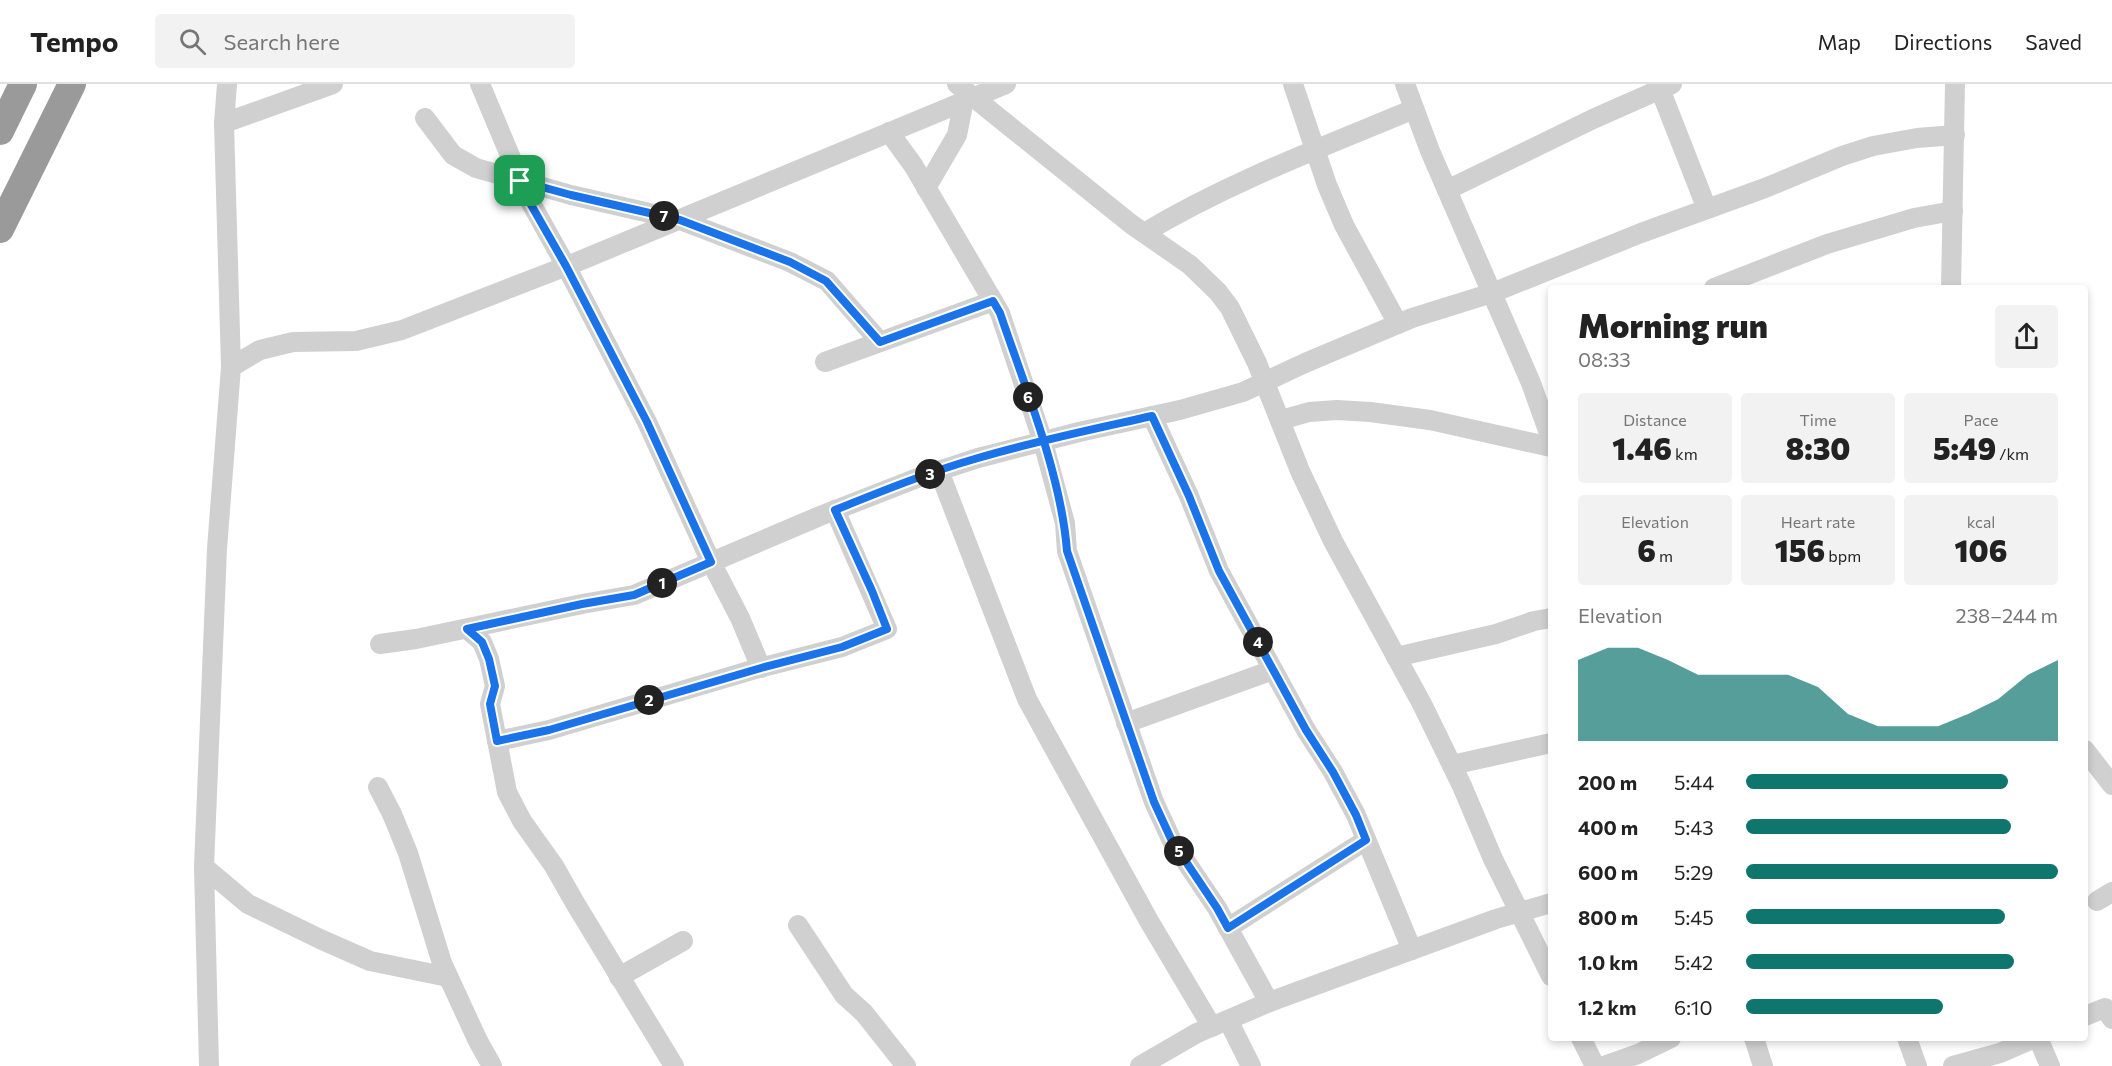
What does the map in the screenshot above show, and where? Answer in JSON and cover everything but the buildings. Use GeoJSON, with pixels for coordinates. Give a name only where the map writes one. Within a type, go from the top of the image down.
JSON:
{"type":"FeatureCollection","features":[{"type":"Feature","properties":{"kind":"highway"},"geometry":{"type":"LineString","coordinates":[[0,131],[22,84]]}},
{"type":"Feature","properties":{"kind":"highway"},"geometry":{"type":"LineString","coordinates":[[0,229],[72,84]]}},
{"type":"Feature","properties":{"kind":"street"},"geometry":{"type":"LineString","coordinates":[[208,1066],[204,867],[218,549],[231,368],[224,123],[227,84]]}},
{"type":"Feature","properties":{"kind":"street"},"geometry":{"type":"LineString","coordinates":[[224,123],[333,84]]}},
{"type":"Feature","properties":{"kind":"street"},"geometry":{"type":"LineString","coordinates":[[480,84],[526,196],[566,266],[647,422],[711,562],[740,618],[761,668]]}},
{"type":"Feature","properties":{"kind":"street"},"geometry":{"type":"LineString","coordinates":[[231,368],[260,350],[293,342],[356,341],[402,330],[680,220],[889,132],[965,94],[1006,84]]}},
{"type":"Feature","properties":{"kind":"street"},"geometry":{"type":"LineString","coordinates":[[1293,84],[1327,185],[1344,225],[1398,324]]}},
{"type":"Feature","properties":{"kind":"street"},"geometry":{"type":"LineString","coordinates":[[1405,84],[1447,190],[1531,382],[1548,430]]}},
{"type":"Feature","properties":{"kind":"street"},"geometry":{"type":"LineString","coordinates":[[1951,285],[1955,84]]}},
{"type":"Feature","properties":{"kind":"street"},"geometry":{"type":"LineString","coordinates":[[1447,190],[1593,118],[1666,86],[1707,209]]}},
{"type":"Feature","properties":{"kind":"street"},"geometry":{"type":"LineString","coordinates":[[926,189],[957,135],[965,94]]}},
{"type":"Feature","properties":{"kind":"street"},"geometry":{"type":"LineString","coordinates":[[965,94],[1144,233],[1190,265],[1218,292],[1230,308],[1265,382],[1300,471],[1333,541],[1452,765],[1493,859],[1548,970]]}},
{"type":"Feature","properties":{"kind":"street"},"geometry":{"type":"LineString","coordinates":[[1144,233],[1176,214],[1316,150],[1414,110]]}},
{"type":"Feature","properties":{"kind":"street"},"geometry":{"type":"LineString","coordinates":[[426,118],[453,155],[476,168],[571,195],[680,220],[790,262],[826,281],[880,342]]}},
{"type":"Feature","properties":{"kind":"street"},"geometry":{"type":"LineString","coordinates":[[889,132],[913,165],[1000,313],[1043,442],[1065,523],[1067,551],[1154,802],[1172,841],[1217,908],[1269,1002]]}},
{"type":"Feature","properties":{"kind":"street"},"geometry":{"type":"LineString","coordinates":[[380,644],[634,595],[835,510],[978,458],[1243,392],[1315,358],[1398,324],[1492,293],[1641,233],[1766,188],[1842,156],[1873,146],[1917,138],[1955,135]]}},
{"type":"Feature","properties":{"kind":"street"},"geometry":{"type":"LineString","coordinates":[[1722,285],[1827,244],[1914,218],[1953,212]]}},
{"type":"Feature","properties":{"kind":"street"},"geometry":{"type":"LineString","coordinates":[[825,362],[993,301]]}},
{"type":"Feature","properties":{"kind":"street"},"geometry":{"type":"LineString","coordinates":[[1281,420],[1309,412],[1337,410],[1370,412],[1430,420],[1548,446]]}},
{"type":"Feature","properties":{"kind":"street"},"geometry":{"type":"LineString","coordinates":[[1152,416],[1189,496],[1219,571],[1306,730],[1333,772],[1356,815],[1412,950]]}},
{"type":"Feature","properties":{"kind":"street"},"geometry":{"type":"LineString","coordinates":[[939,471],[1027,699],[1149,921],[1251,1066]]}},
{"type":"Feature","properties":{"kind":"street"},"geometry":{"type":"LineString","coordinates":[[497,741],[549,730],[761,668],[842,647],[887,629],[835,510]]}},
{"type":"Feature","properties":{"kind":"street"},"geometry":{"type":"LineString","coordinates":[[1396,657],[1496,634],[1548,619]]}},
{"type":"Feature","properties":{"kind":"street"},"geometry":{"type":"LineString","coordinates":[[467,629],[482,642],[489,659],[495,686],[490,704],[507,792],[522,821],[554,866],[674,1066]]}},
{"type":"Feature","properties":{"kind":"street"},"geometry":{"type":"LineString","coordinates":[[1126,723],[1273,670]]}},
{"type":"Feature","properties":{"kind":"street"},"geometry":{"type":"LineString","coordinates":[[1452,765],[1548,744]]}},
{"type":"Feature","properties":{"kind":"street"},"geometry":{"type":"LineString","coordinates":[[2088,756],[2112,785]]}},
{"type":"Feature","properties":{"kind":"street"},"geometry":{"type":"LineString","coordinates":[[378,787],[408,853],[427,919],[448,977],[492,1066]]}},
{"type":"Feature","properties":{"kind":"street"},"geometry":{"type":"LineString","coordinates":[[1228,928],[1366,840]]}},
{"type":"Feature","properties":{"kind":"street"},"geometry":{"type":"LineString","coordinates":[[204,867],[248,904],[320,939],[370,961],[448,977]]}},
{"type":"Feature","properties":{"kind":"street"},"geometry":{"type":"LineString","coordinates":[[1141,1066],[1197,1033],[1269,1002],[1496,918],[1548,904]]}},
{"type":"Feature","properties":{"kind":"street"},"geometry":{"type":"LineString","coordinates":[[798,925],[844,995],[864,1013],[906,1066]]}},
{"type":"Feature","properties":{"kind":"street"},"geometry":{"type":"LineString","coordinates":[[619,977],[683,941]]}},
{"type":"Feature","properties":{"kind":"street"},"geometry":{"type":"LineString","coordinates":[[2088,1015],[2105,1008],[2112,1019]]}},
{"type":"Feature","properties":{"kind":"street"},"geometry":{"type":"LineString","coordinates":[[1582,1041],[1595,1066]]}},
{"type":"Feature","properties":{"kind":"street"},"geometry":{"type":"LineString","coordinates":[[1604,1066],[1638,1054],[1665,1041]]}},
{"type":"Feature","properties":{"kind":"street"},"geometry":{"type":"LineString","coordinates":[[1755,1041],[1763,1066]]}},
{"type":"Feature","properties":{"kind":"street"},"geometry":{"type":"LineString","coordinates":[[1908,1041],[1917,1066]]}},
{"type":"Feature","properties":{"kind":"street"},"geometry":{"type":"LineString","coordinates":[[1953,1066],[2000,1053],[2030,1041]]}},
{"type":"Feature","properties":{"kind":"street"},"geometry":{"type":"LineString","coordinates":[[2038,1041],[2050,1066]]}},
{"type":"Feature","properties":{"kind":"route"},"geometry":{"type":"LineString","coordinates":[[520,181],[647,422],[711,562],[634,595],[467,629],[482,642],[489,659],[495,686],[490,704],[497,741],[549,730],[761,668],[842,647],[887,629],[835,510],[920,477],[978,458],[1043,442],[1079,432],[1152,416],[1189,496],[1219,571],[1306,730],[1333,772],[1356,815],[1366,840],[1228,928],[1172,841],[1154,802],[1067,551],[1065,523],[1043,442],[1000,313],[993,301],[880,342],[826,281],[790,262],[680,220],[520,181]]}}]}
